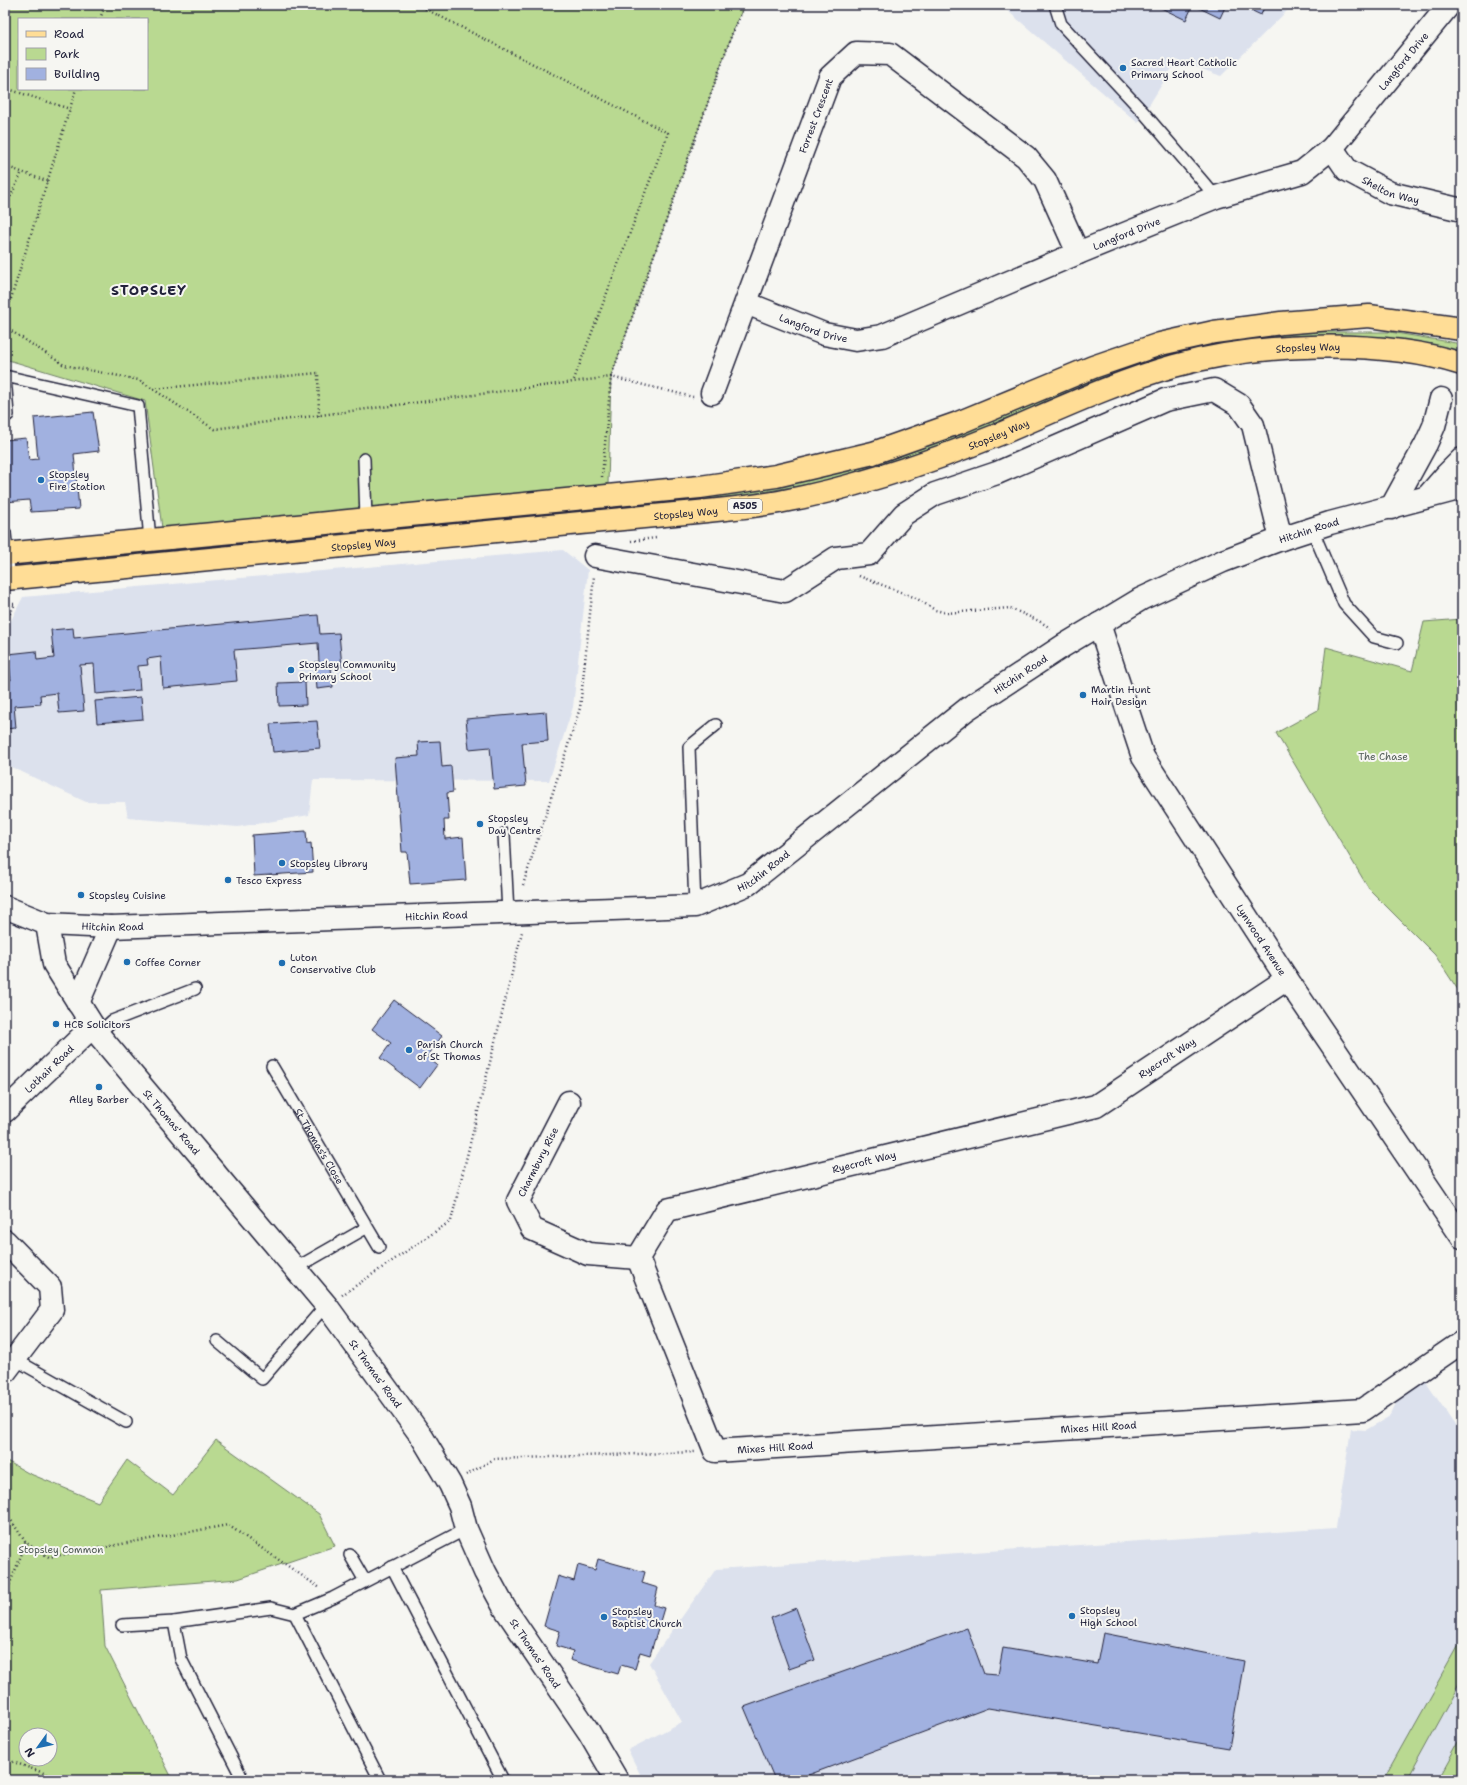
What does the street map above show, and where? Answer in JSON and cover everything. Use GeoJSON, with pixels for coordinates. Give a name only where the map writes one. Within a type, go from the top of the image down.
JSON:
{"type":"FeatureCollection","features":[{"type":"Feature","properties":{"kind":"main road"},"geometry":{"type":"LineString","coordinates":[[6,547],[150,540],[700,487],[776,476],[872,453],[958,423],[1093,367],[1160,344],[1214,332],[1281,323],[1369,316],[1462,329]]}},
{"type":"Feature","properties":{"kind":"main road","name":"Stopsley Way"},"geometry":{"type":"LineString","coordinates":[[7,579],[642,517],[775,502],[828,492],[886,476],[1000,434],[1122,382],[1176,365],[1270,349],[1325,347],[1370,348],[1409,352],[1443,358],[1462,364]]}},
{"type":"Feature","properties":{"kind":"street","name":"Langford Drive"},"geometry":{"type":"LineString","coordinates":[[746,303],[824,334],[856,340],[882,336],[1078,253],[1216,198],[1302,172],[1332,148],[1449,5]]}},
{"type":"Feature","properties":{"kind":"street","name":"Forrest Crescent"},"geometry":{"type":"LineString","coordinates":[[712,392],[830,77],[856,53],[890,54],[1026,157],[1045,180],[1078,253]]}},
{"type":"Feature","properties":{"kind":"street","name":"Shelton Way"},"geometry":{"type":"LineString","coordinates":[[1332,148],[1347,170],[1390,193],[1462,210]]}},
{"type":"Feature","properties":{"kind":"street"},"geometry":{"type":"LineString","coordinates":[[595,556],[785,591],[836,558],[869,554],[904,514],[935,494],[997,473],[1165,400],[1214,390],[1239,405],[1253,426],[1281,539]]}},
{"type":"Feature","properties":{"kind":"street"},"geometry":{"type":"LineString","coordinates":[[1391,508],[1429,438],[1434,426],[1441,398]]}},
{"type":"Feature","properties":{"kind":"street"},"geometry":{"type":"LineString","coordinates":[[1427,497],[1462,459]]}},
{"type":"Feature","properties":{"kind":"street","name":"Hitchin Road"},"geometry":{"type":"LineString","coordinates":[[5,907],[47,924],[111,927],[695,906],[748,884],[967,710],[1063,646],[1141,599],[1223,561],[1281,539],[1312,529],[1462,488]]}},
{"type":"Feature","properties":{"kind":"street","name":"Lynwood Avenue"},"geometry":{"type":"LineString","coordinates":[[1099,624],[1143,757],[1287,979],[1462,1237]]}},
{"type":"Feature","properties":{"kind":"street","name":"St Thomas' Road"},"geometry":{"type":"LineString","coordinates":[[47,924],[54,964],[95,1030],[326,1305],[422,1437],[450,1484],[460,1506],[466,1529],[485,1572],[504,1607],[589,1732],[617,1780]]}},
{"type":"Feature","properties":{"kind":"street"},"geometry":{"type":"LineString","coordinates":[[78,1003],[111,927]]}},
{"type":"Feature","properties":{"kind":"street","name":"Ryecroft Way"},"geometry":{"type":"LineString","coordinates":[[638,1258],[667,1210],[1096,1106],[1287,979]]}},
{"type":"Feature","properties":{"kind":"street","name":"Lothair Road"},"geometry":{"type":"LineString","coordinates":[[5,1111],[95,1030]]}},
{"type":"Feature","properties":{"kind":"street","name":"Charmbury Rise"},"geometry":{"type":"LineString","coordinates":[[568,1102],[518,1201],[532,1229],[588,1254],[638,1258]]}},
{"type":"Feature","properties":{"kind":"street"},"geometry":{"type":"LineString","coordinates":[[5,1241],[50,1287],[52,1310],[11,1366]]}},
{"type":"Feature","properties":{"kind":"street"},"geometry":{"type":"LineString","coordinates":[[638,1258],[715,1451]]}},
{"type":"Feature","properties":{"kind":"street","name":"Mixes Hill Road"},"geometry":{"type":"LineString","coordinates":[[715,1451],[1363,1410],[1462,1342]]}},
{"type":"Feature","properties":{"kind":"lane"},"geometry":{"type":"LineString","coordinates":[[1055,5],[1060,24],[1154,124],[1216,198]]}},
{"type":"Feature","properties":{"kind":"lane"},"geometry":{"type":"LineString","coordinates":[[8,415],[6,376],[138,406],[150,540]]}},
{"type":"Feature","properties":{"kind":"lane"},"geometry":{"type":"LineString","coordinates":[[364,459],[366,519]]}},
{"type":"Feature","properties":{"kind":"lane"},"geometry":{"type":"LineString","coordinates":[[1312,529],[1344,604],[1374,637],[1397,643]]}},
{"type":"Feature","properties":{"kind":"lane"},"geometry":{"type":"LineString","coordinates":[[6,547],[7,579]]}},
{"type":"Feature","properties":{"kind":"lane"},"geometry":{"type":"LineString","coordinates":[[695,906],[689,747],[716,725]]}},
{"type":"Feature","properties":{"kind":"lane"},"geometry":{"type":"LineString","coordinates":[[504,834],[517,912]]}},
{"type":"Feature","properties":{"kind":"lane"},"geometry":{"type":"LineString","coordinates":[[95,1030],[112,1021],[195,989]]}},
{"type":"Feature","properties":{"kind":"lane","name":"St Thomas's Close"},"geometry":{"type":"LineString","coordinates":[[272,1066],[366,1228],[379,1247]]}},
{"type":"Feature","properties":{"kind":"lane"},"geometry":{"type":"LineString","coordinates":[[296,1268],[366,1228]]}},
{"type":"Feature","properties":{"kind":"lane"},"geometry":{"type":"LineString","coordinates":[[217,1341],[262,1379],[326,1305]]}},
{"type":"Feature","properties":{"kind":"lane"},"geometry":{"type":"LineString","coordinates":[[11,1366],[126,1422]]}},
{"type":"Feature","properties":{"kind":"lane"},"geometry":{"type":"LineString","coordinates":[[122,1625],[174,1622],[271,1608],[295,1614],[333,1598],[466,1529]]}},
{"type":"Feature","properties":{"kind":"lane"},"geometry":{"type":"LineString","coordinates":[[350,1555],[365,1581]]}},
{"type":"Feature","properties":{"kind":"lane"},"geometry":{"type":"LineString","coordinates":[[392,1567],[503,1780]]}},
{"type":"Feature","properties":{"kind":"lane"},"geometry":{"type":"LineString","coordinates":[[295,1614],[380,1780]]}},
{"type":"Feature","properties":{"kind":"lane"},"geometry":{"type":"LineString","coordinates":[[174,1622],[182,1659],[243,1780]]}},
{"type":"Feature","properties":{"kind":"path"},"geometry":{"type":"LineString","coordinates":[[100,18],[105,5]]}},
{"type":"Feature","properties":{"kind":"path"},"geometry":{"type":"LineString","coordinates":[[418,5],[668,133],[573,382]]}},
{"type":"Feature","properties":{"kind":"path"},"geometry":{"type":"LineString","coordinates":[[602,480],[611,377],[732,34],[744,5]]}},
{"type":"Feature","properties":{"kind":"path"},"geometry":{"type":"LineString","coordinates":[[5,88],[70,109]]}},
{"type":"Feature","properties":{"kind":"path"},"geometry":{"type":"LineString","coordinates":[[5,318],[49,182],[76,90]]}},
{"type":"Feature","properties":{"kind":"path"},"geometry":{"type":"LineString","coordinates":[[5,166],[49,182]]}},
{"type":"Feature","properties":{"kind":"path"},"geometry":{"type":"LineString","coordinates":[[5,202],[9,200],[22,172]]}},
{"type":"Feature","properties":{"kind":"path"},"geometry":{"type":"LineString","coordinates":[[5,327],[64,365],[139,380],[214,429],[611,377],[701,399],[705,391],[712,392]]}},
{"type":"Feature","properties":{"kind":"path"},"geometry":{"type":"LineString","coordinates":[[153,389],[318,373],[319,416]]}},
{"type":"Feature","properties":{"kind":"path"},"geometry":{"type":"LineString","coordinates":[[626,542],[656,538],[655,531]]}},
{"type":"Feature","properties":{"kind":"path"},"geometry":{"type":"LineString","coordinates":[[522,887],[580,708],[594,589],[595,556]]}},
{"type":"Feature","properties":{"kind":"path"},"geometry":{"type":"LineString","coordinates":[[836,558],[860,577],[916,598],[935,610],[947,613],[1010,608],[1038,621],[1052,630],[1063,646]]}},
{"type":"Feature","properties":{"kind":"path"},"geometry":{"type":"LineString","coordinates":[[5,604],[15,604],[5,623]]}},
{"type":"Feature","properties":{"kind":"path"},"geometry":{"type":"LineString","coordinates":[[326,1305],[451,1221],[517,912]]}},
{"type":"Feature","properties":{"kind":"path"},"geometry":{"type":"LineString","coordinates":[[450,1484],[494,1459],[715,1451]]}},
{"type":"Feature","properties":{"kind":"path"},"geometry":{"type":"LineString","coordinates":[[5,1510],[26,1543],[49,1557],[228,1525],[333,1598]]}},
{"type":"Feature","properties":{"kind":"path"},"geometry":{"type":"LineString","coordinates":[[5,1596],[26,1543]]}},
{"type":"Feature","properties":{"kind":"path"},"geometry":{"type":"LineString","coordinates":[[5,1759],[63,1780]]}},
{"type":"Feature","properties":{"kind":"shaded area","name":"Sacred Heart Catholic Primary School"},"geometry":{"type":"Polygon","coordinates":[[[1001,5],[1293,5],[1221,76],[1177,60],[1138,123],[1001,5]]]}},
{"type":"Feature","properties":{"kind":"shaded area","name":"Stopsley Community Primary School"},"geometry":{"type":"Polygon","coordinates":[[[563,550],[588,570],[573,707],[549,781],[313,780],[309,815],[238,827],[128,818],[125,802],[86,802],[5,764],[5,632],[23,597],[563,550]]]}},
{"type":"Feature","properties":{"kind":"shaded area","name":"Stopsley High School"},"geometry":{"type":"Polygon","coordinates":[[[1425,1381],[1456,1426],[1462,1423],[1462,1780],[643,1780],[628,1750],[682,1722],[649,1663],[716,1569],[1336,1528],[1351,1429],[1366,1430],[1390,1416],[1397,1401],[1425,1381]]]}},
{"type":"Feature","properties":{"kind":"green space"},"geometry":{"type":"Polygon","coordinates":[[[5,5],[744,5],[732,34],[611,377],[608,484],[271,522],[162,528],[145,401],[5,359],[5,5]]]}},
{"type":"Feature","properties":{"kind":"green space"},"geometry":{"type":"Polygon","coordinates":[[[1310,332],[1390,332],[1462,344],[1462,355],[1228,344],[961,440],[825,481],[741,496],[568,514],[35,565],[34,560],[766,488],[809,479],[894,457],[936,443],[1091,379],[1154,356],[1217,341],[1310,332]]]}},
{"type":"Feature","properties":{"kind":"green space","name":"The Chase"},"geometry":{"type":"Polygon","coordinates":[[[1462,619],[1462,996],[1435,955],[1369,889],[1276,733],[1318,710],[1326,647],[1412,671],[1424,622],[1462,619]]]}},
{"type":"Feature","properties":{"kind":"green space","name":"Stopsley Common"},"geometry":{"type":"Polygon","coordinates":[[[216,1440],[319,1514],[335,1546],[238,1579],[101,1590],[105,1646],[173,1780],[5,1780],[5,1460],[28,1473],[98,1502],[127,1460],[173,1495],[216,1440]]]}},
{"type":"Feature","properties":{"kind":"green space"},"geometry":{"type":"Polygon","coordinates":[[[1462,1639],[1462,1680],[1407,1780],[1383,1780],[1462,1639]]]}},
{"type":"Feature","properties":{"kind":"green space"},"geometry":{"type":"Polygon","coordinates":[[[1462,1735],[1462,1777],[1460,1780],[1437,1780],[1462,1735]]]}},
{"type":"Feature","properties":{"kind":"building"},"geometry":{"type":"Polygon","coordinates":[[[1155,5],[1193,5],[1186,20],[1155,5]]]}},
{"type":"Feature","properties":{"kind":"building"},"geometry":{"type":"Polygon","coordinates":[[[1193,5],[1226,5],[1220,18],[1193,5]]]}},
{"type":"Feature","properties":{"kind":"building"},"geometry":{"type":"Polygon","coordinates":[[[1240,5],[1265,5],[1261,15],[1240,5]]]}},
{"type":"Feature","properties":{"kind":"building","name":"Stopsley Fire Station"},"geometry":{"type":"Polygon","coordinates":[[[93,412],[99,451],[74,454],[79,509],[31,512],[29,500],[5,502],[5,440],[26,438],[29,460],[38,459],[34,418],[93,412]]]}},
{"type":"Feature","properties":{"kind":"building"},"geometry":{"type":"Polygon","coordinates":[[[318,615],[320,634],[339,633],[342,667],[331,668],[333,687],[317,689],[315,662],[319,662],[318,643],[234,650],[237,681],[163,688],[161,657],[147,659],[148,665],[138,666],[140,690],[96,694],[94,664],[80,665],[84,711],[59,713],[57,693],[40,695],[41,704],[14,706],[16,728],[5,729],[5,681],[11,680],[8,654],[36,651],[37,660],[54,658],[51,630],[73,628],[74,638],[318,615]]]}},
{"type":"Feature","properties":{"kind":"building"},"geometry":{"type":"Polygon","coordinates":[[[305,682],[306,705],[279,706],[278,683],[305,682]]]}},
{"type":"Feature","properties":{"kind":"building"},"geometry":{"type":"Polygon","coordinates":[[[141,697],[143,719],[97,723],[95,701],[141,697]]]}},
{"type":"Feature","properties":{"kind":"building"},"geometry":{"type":"Polygon","coordinates":[[[546,712],[548,741],[522,743],[526,786],[494,789],[490,747],[469,749],[466,719],[546,712]]]}},
{"type":"Feature","properties":{"kind":"building"},"geometry":{"type":"Polygon","coordinates":[[[317,721],[320,748],[273,752],[270,724],[317,721]]]}},
{"type":"Feature","properties":{"kind":"building"},"geometry":{"type":"Polygon","coordinates":[[[440,741],[442,767],[451,766],[453,792],[447,793],[449,820],[444,820],[445,839],[463,837],[466,880],[410,884],[407,852],[402,852],[395,758],[419,756],[418,742],[440,741]]]}},
{"type":"Feature","properties":{"kind":"building"},"geometry":{"type":"Polygon","coordinates":[[[306,831],[307,844],[311,843],[313,872],[254,876],[252,835],[306,831]]]}},
{"type":"Feature","properties":{"kind":"building","name":"Parish Church of St Thomas"},"geometry":{"type":"Polygon","coordinates":[[[394,1000],[442,1036],[427,1057],[437,1065],[420,1088],[380,1058],[391,1043],[372,1029],[394,1000]]]}},
{"type":"Feature","properties":{"kind":"building","name":"Stopsley Baptist Church"},"geometry":{"type":"Polygon","coordinates":[[[598,1559],[645,1572],[642,1583],[658,1588],[654,1605],[664,1608],[650,1655],[640,1652],[635,1669],[621,1665],[618,1674],[570,1660],[573,1651],[556,1646],[560,1631],[544,1626],[558,1576],[574,1581],[578,1565],[595,1570],[598,1559]]]}},
{"type":"Feature","properties":{"kind":"building"},"geometry":{"type":"Polygon","coordinates":[[[796,1608],[815,1660],[789,1669],[771,1618],[796,1608]]]}},
{"type":"Feature","properties":{"kind":"building"},"geometry":{"type":"Polygon","coordinates":[[[967,1628],[984,1674],[998,1675],[1003,1648],[1097,1664],[1103,1633],[1244,1661],[1229,1748],[988,1708],[795,1780],[775,1780],[744,1707],[967,1628]]]}},
{"type":"Feature","properties":{"kind":"place","name":"Sacred Heart Catholic Primary School"},"geometry":{"type":"Point","coordinates":[1123,68]}},
{"type":"Feature","properties":{"kind":"place","name":"Stopsley Fire Station"},"geometry":{"type":"Point","coordinates":[41,480]}},
{"type":"Feature","properties":{"kind":"place","name":"Stopsley Community Primary School"},"geometry":{"type":"Point","coordinates":[291,670]}},
{"type":"Feature","properties":{"kind":"place","name":"Martin Hunt Hair Design"},"geometry":{"type":"Point","coordinates":[1083,695]}},
{"type":"Feature","properties":{"kind":"place","name":"Stopsley Day Centre"},"geometry":{"type":"Point","coordinates":[480,824]}},
{"type":"Feature","properties":{"kind":"place","name":"Stopsley Library"},"geometry":{"type":"Point","coordinates":[282,863]}},
{"type":"Feature","properties":{"kind":"place","name":"Tesco Express"},"geometry":{"type":"Point","coordinates":[228,880]}},
{"type":"Feature","properties":{"kind":"place","name":"Stopsley Cuisine"},"geometry":{"type":"Point","coordinates":[81,895]}},
{"type":"Feature","properties":{"kind":"place","name":"Coffee Corner"},"geometry":{"type":"Point","coordinates":[127,962]}},
{"type":"Feature","properties":{"kind":"place","name":"Luton Conservative Club"},"geometry":{"type":"Point","coordinates":[282,963]}},
{"type":"Feature","properties":{"kind":"place","name":"HCB Solicitors"},"geometry":{"type":"Point","coordinates":[56,1024]}},
{"type":"Feature","properties":{"kind":"place","name":"Parish Church of St Thomas"},"geometry":{"type":"Point","coordinates":[409,1050]}},
{"type":"Feature","properties":{"kind":"place","name":"Alley Barber"},"geometry":{"type":"Point","coordinates":[99,1087]}},
{"type":"Feature","properties":{"kind":"place","name":"Stopsley High School"},"geometry":{"type":"Point","coordinates":[1072,1616]}},
{"type":"Feature","properties":{"kind":"place","name":"Stopsley Baptist Church"},"geometry":{"type":"Point","coordinates":[604,1617]}},
{"type":"Feature","properties":{"kind":"district","name":"STOPSLEY"},"geometry":{"type":"Point","coordinates":[149,290]}}]}
